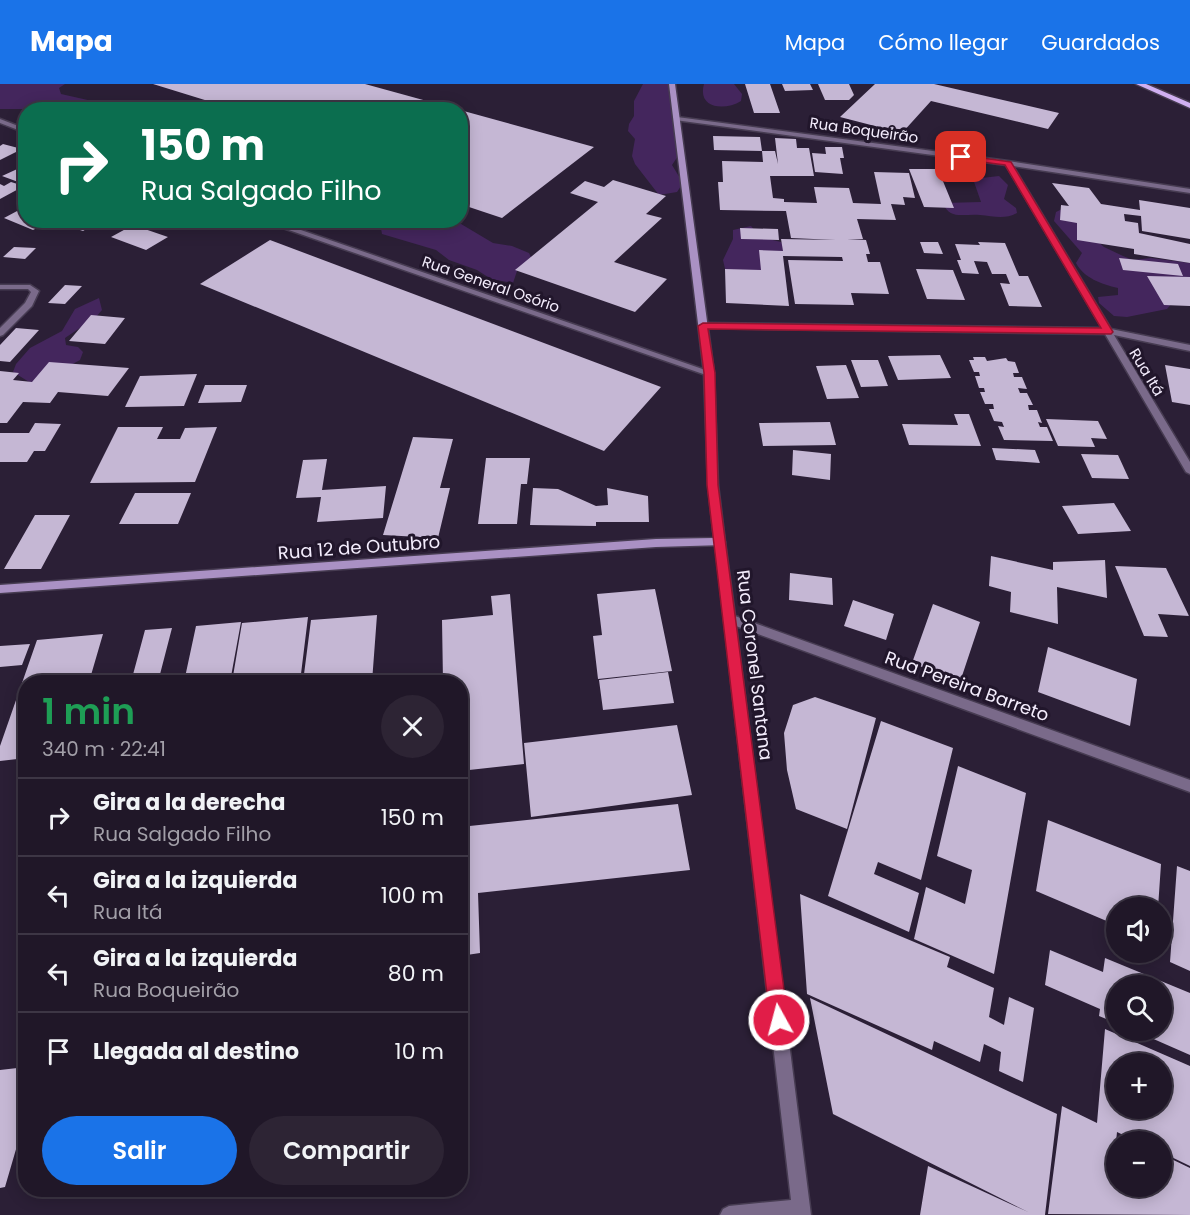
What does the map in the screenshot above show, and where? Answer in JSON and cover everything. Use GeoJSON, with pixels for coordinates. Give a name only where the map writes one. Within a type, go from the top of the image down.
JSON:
{"type":"FeatureCollection","features":[{"type":"Feature","properties":{"kind":"main road","name":"Rua Coronel Santana"},"geometry":{"type":"LineString","coordinates":[[672,84],[710,373],[713,485],[720,542]]}},
{"type":"Feature","properties":{"kind":"main road"},"geometry":{"type":"LineString","coordinates":[[1140,84],[1190,106]]}},
{"type":"Feature","properties":{"kind":"main road","name":"Rua 12 de Outubro"},"geometry":{"type":"LineString","coordinates":[[0,589],[644,544],[720,542]]}},
{"type":"Feature","properties":{"kind":"street","name":"Rua Boqueirão"},"geometry":{"type":"LineString","coordinates":[[677,119],[1190,191]]}},
{"type":"Feature","properties":{"kind":"street"},"geometry":{"type":"LineString","coordinates":[[0,121],[18,128]]}},
{"type":"Feature","properties":{"kind":"street","name":"Rua Itá"},"geometry":{"type":"LineString","coordinates":[[1008,164],[1190,470]]}},
{"type":"Feature","properties":{"kind":"street","name":"Rua General Osório"},"geometry":{"type":"LineString","coordinates":[[286,228],[710,373]]}},
{"type":"Feature","properties":{"kind":"street"},"geometry":{"type":"LineString","coordinates":[[0,287],[30,287],[35,291],[28,304],[0,333]]}},
{"type":"Feature","properties":{"kind":"street"},"geometry":{"type":"LineString","coordinates":[[703,326],[1108,332],[1190,348]]}},
{"type":"Feature","properties":{"kind":"street","name":"Rua Coronel Santana"},"geometry":{"type":"LineString","coordinates":[[720,542],[802,1211]]}},
{"type":"Feature","properties":{"kind":"street","name":"Rua Pereira Barreto"},"geometry":{"type":"LineString","coordinates":[[731,619],[1190,786]]}},
{"type":"Feature","properties":{"kind":"street"},"geometry":{"type":"LineString","coordinates":[[729,1215],[802,1211]]}},
{"type":"Feature","properties":{"kind":"shaded area"},"geometry":{"type":"Polygon","coordinates":[[[0,84],[65,84],[59,88],[61,94],[97,102],[18,102],[18,109],[0,109],[0,84]]]}},
{"type":"Feature","properties":{"kind":"shaded area"},"geometry":{"type":"Polygon","coordinates":[[[643,84],[672,84],[678,156],[672,165],[683,183],[677,192],[659,195],[635,164],[632,156],[635,139],[628,131],[629,124],[634,116],[634,101],[643,84]]]}},
{"type":"Feature","properties":{"kind":"shaded area"},"geometry":{"type":"Polygon","coordinates":[[[704,84],[734,84],[742,94],[741,101],[727,106],[714,106],[705,99],[704,84]]]}},
{"type":"Feature","properties":{"kind":"shaded area"},"geometry":{"type":"Polygon","coordinates":[[[999,176],[1008,185],[1004,199],[1016,208],[1017,213],[1003,217],[959,215],[946,209],[943,203],[981,202],[973,179],[999,176]]]}},
{"type":"Feature","properties":{"kind":"shaded area"},"geometry":{"type":"Polygon","coordinates":[[[1062,209],[1104,247],[1123,256],[1133,260],[1151,258],[1190,263],[1190,282],[1167,309],[1127,317],[1114,316],[1099,303],[1098,297],[1118,295],[1118,288],[1094,280],[1079,268],[1076,263],[1082,253],[1054,221],[1056,212],[1062,209]]]}},
{"type":"Feature","properties":{"kind":"shaded area"},"geometry":{"type":"Polygon","coordinates":[[[751,226],[760,237],[781,242],[788,253],[762,270],[726,273],[723,260],[733,239],[733,230],[751,226]]]}},
{"type":"Feature","properties":{"kind":"shaded area"},"geometry":{"type":"Polygon","coordinates":[[[381,228],[468,228],[493,243],[512,246],[529,253],[535,265],[518,268],[513,283],[491,279],[477,270],[449,260],[436,250],[382,234],[381,228]]]}},
{"type":"Feature","properties":{"kind":"shaded area"},"geometry":{"type":"Polygon","coordinates":[[[99,298],[102,310],[96,317],[65,338],[66,345],[78,347],[83,352],[80,360],[34,385],[13,372],[16,364],[30,348],[62,331],[75,309],[99,298]]]}},
{"type":"Feature","properties":{"kind":"building"},"geometry":{"type":"Polygon","coordinates":[[[153,84],[365,84],[431,102],[206,102],[208,101],[153,84]]]}},
{"type":"Feature","properties":{"kind":"building"},"geometry":{"type":"Polygon","coordinates":[[[745,84],[770,84],[780,113],[754,113],[745,84]]]}},
{"type":"Feature","properties":{"kind":"building"},"geometry":{"type":"Polygon","coordinates":[[[782,84],[810,84],[813,90],[785,91],[782,84]]]}},
{"type":"Feature","properties":{"kind":"building"},"geometry":{"type":"Polygon","coordinates":[[[818,84],[849,84],[854,95],[849,100],[825,100],[818,84]]]}},
{"type":"Feature","properties":{"kind":"building"},"geometry":{"type":"Polygon","coordinates":[[[875,84],[934,84],[1059,113],[1048,129],[931,101],[902,133],[840,117],[875,84]]]}},
{"type":"Feature","properties":{"kind":"building"},"geometry":{"type":"Polygon","coordinates":[[[468,112],[594,147],[502,218],[468,207],[468,112]]]}},
{"type":"Feature","properties":{"kind":"building"},"geometry":{"type":"Polygon","coordinates":[[[713,136],[760,137],[762,151],[714,150],[713,136]]]}},
{"type":"Feature","properties":{"kind":"building"},"geometry":{"type":"Polygon","coordinates":[[[775,138],[796,139],[797,148],[809,148],[814,176],[770,176],[773,198],[784,199],[784,202],[817,203],[814,187],[849,188],[853,203],[881,204],[874,172],[909,173],[915,198],[903,197],[905,205],[891,204],[896,220],[857,219],[863,239],[847,239],[866,240],[870,254],[866,254],[868,262],[880,262],[889,294],[851,293],[854,305],[795,304],[788,260],[843,261],[842,257],[783,256],[789,306],[726,303],[725,269],[761,270],[759,250],[783,251],[781,239],[836,240],[791,238],[786,211],[720,210],[718,182],[723,182],[722,161],[763,162],[762,151],[775,151],[778,164],[775,138]]]}},
{"type":"Feature","properties":{"kind":"building"},"geometry":{"type":"Polygon","coordinates":[[[3,144],[18,148],[18,151],[0,160],[0,146],[3,144]]]}},
{"type":"Feature","properties":{"kind":"building"},"geometry":{"type":"Polygon","coordinates":[[[825,147],[842,147],[844,158],[840,158],[843,174],[815,172],[812,153],[826,154],[825,147]]]}},
{"type":"Feature","properties":{"kind":"building"},"geometry":{"type":"Polygon","coordinates":[[[18,169],[18,182],[2,176],[18,169]]]}},
{"type":"Feature","properties":{"kind":"building"},"geometry":{"type":"Polygon","coordinates":[[[909,169],[938,169],[954,208],[924,207],[909,169]]]}},
{"type":"Feature","properties":{"kind":"building"},"geometry":{"type":"Polygon","coordinates":[[[613,180],[666,196],[646,214],[662,218],[614,262],[667,279],[635,312],[515,270],[598,202],[570,193],[585,181],[604,187],[613,180]]]}},
{"type":"Feature","properties":{"kind":"building"},"geometry":{"type":"Polygon","coordinates":[[[11,182],[18,184],[18,189],[0,199],[0,184],[4,186],[11,182]]]}},
{"type":"Feature","properties":{"kind":"building"},"geometry":{"type":"Polygon","coordinates":[[[1052,183],[1089,188],[1101,204],[1140,210],[1139,200],[1190,208],[1190,239],[1142,231],[1141,216],[1124,214],[1125,221],[1138,223],[1139,233],[1190,244],[1190,263],[1134,254],[1134,249],[1077,240],[1077,223],[1060,220],[1061,205],[1069,206],[1052,183]]]}},
{"type":"Feature","properties":{"kind":"building"},"geometry":{"type":"Polygon","coordinates":[[[18,211],[18,224],[4,218],[18,211]]]}},
{"type":"Feature","properties":{"kind":"building"},"geometry":{"type":"Polygon","coordinates":[[[128,228],[142,228],[168,237],[146,250],[111,237],[128,228]]]}},
{"type":"Feature","properties":{"kind":"building"},"geometry":{"type":"Polygon","coordinates":[[[740,228],[778,229],[779,240],[741,239],[740,228]]]}},
{"type":"Feature","properties":{"kind":"building"},"geometry":{"type":"Polygon","coordinates":[[[270,240],[661,387],[604,451],[200,284],[270,240]]]}},
{"type":"Feature","properties":{"kind":"building"},"geometry":{"type":"Polygon","coordinates":[[[920,242],[938,242],[943,254],[924,253],[920,242]]]}},
{"type":"Feature","properties":{"kind":"building"},"geometry":{"type":"Polygon","coordinates":[[[978,242],[1005,243],[1019,276],[1028,276],[1042,307],[1009,306],[1000,283],[1010,284],[1006,274],[992,274],[987,262],[974,261],[979,274],[962,273],[957,260],[961,260],[955,244],[980,245],[978,242]]]}},
{"type":"Feature","properties":{"kind":"building"},"geometry":{"type":"Polygon","coordinates":[[[14,247],[36,248],[25,259],[3,257],[14,247]]]}},
{"type":"Feature","properties":{"kind":"building"},"geometry":{"type":"Polygon","coordinates":[[[1119,258],[1178,264],[1183,276],[1123,270],[1119,258]]]}},
{"type":"Feature","properties":{"kind":"building"},"geometry":{"type":"Polygon","coordinates":[[[916,269],[953,270],[965,300],[927,299],[916,269]]]}},
{"type":"Feature","properties":{"kind":"building"},"geometry":{"type":"Polygon","coordinates":[[[1147,276],[1190,277],[1190,306],[1164,305],[1147,276]]]}},
{"type":"Feature","properties":{"kind":"building"},"geometry":{"type":"Polygon","coordinates":[[[65,285],[82,286],[65,304],[48,303],[65,285]]]}},
{"type":"Feature","properties":{"kind":"building"},"geometry":{"type":"Polygon","coordinates":[[[91,315],[125,318],[105,344],[69,341],[91,315]]]}},
{"type":"Feature","properties":{"kind":"building"},"geometry":{"type":"Polygon","coordinates":[[[16,328],[39,330],[10,362],[0,361],[0,345],[16,328]]]}},
{"type":"Feature","properties":{"kind":"building"},"geometry":{"type":"Polygon","coordinates":[[[940,355],[951,378],[898,380],[888,356],[940,355]]]}},
{"type":"Feature","properties":{"kind":"building"},"geometry":{"type":"Polygon","coordinates":[[[973,357],[985,357],[987,361],[1006,358],[1008,361],[1015,362],[1019,373],[1013,373],[1014,377],[1022,377],[1027,389],[1018,388],[1020,393],[1027,393],[1033,405],[1028,405],[1029,410],[1037,410],[1042,423],[1038,422],[1040,427],[1047,427],[1053,441],[1004,440],[998,426],[1004,427],[1002,422],[994,421],[989,409],[994,409],[993,404],[985,404],[980,392],[985,392],[984,388],[979,388],[975,376],[980,376],[979,372],[974,372],[969,360],[974,360],[973,357]]]}},
{"type":"Feature","properties":{"kind":"building"},"geometry":{"type":"Polygon","coordinates":[[[851,360],[878,360],[888,386],[861,387],[851,360]]]}},
{"type":"Feature","properties":{"kind":"building"},"geometry":{"type":"Polygon","coordinates":[[[49,362],[129,368],[108,396],[58,392],[50,403],[23,402],[7,423],[0,423],[0,371],[19,373],[13,380],[32,382],[49,362]]]}},
{"type":"Feature","properties":{"kind":"building"},"geometry":{"type":"Polygon","coordinates":[[[846,365],[859,398],[827,399],[816,366],[846,365]]]}},
{"type":"Feature","properties":{"kind":"building"},"geometry":{"type":"Polygon","coordinates":[[[1165,365],[1190,369],[1190,405],[1172,402],[1165,365]]]}},
{"type":"Feature","properties":{"kind":"building"},"geometry":{"type":"Polygon","coordinates":[[[197,374],[184,406],[125,407],[140,376],[197,374]]]}},
{"type":"Feature","properties":{"kind":"building"},"geometry":{"type":"Polygon","coordinates":[[[205,385],[247,385],[241,402],[198,403],[205,385]]]}},
{"type":"Feature","properties":{"kind":"building"},"geometry":{"type":"Polygon","coordinates":[[[954,414],[969,414],[981,446],[909,445],[902,424],[958,425],[954,414]]]}},
{"type":"Feature","properties":{"kind":"building"},"geometry":{"type":"Polygon","coordinates":[[[1046,419],[1098,421],[1107,439],[1091,438],[1095,447],[1058,446],[1046,419]]]}},
{"type":"Feature","properties":{"kind":"building"},"geometry":{"type":"Polygon","coordinates":[[[830,422],[836,445],[763,446],[759,423],[830,422]]]}},
{"type":"Feature","properties":{"kind":"building"},"geometry":{"type":"Polygon","coordinates":[[[35,423],[61,424],[45,451],[34,451],[27,462],[0,462],[0,433],[29,433],[35,423]]]}},
{"type":"Feature","properties":{"kind":"building"},"geometry":{"type":"Polygon","coordinates":[[[118,427],[163,427],[157,439],[180,439],[185,428],[217,427],[195,482],[90,483],[118,427]]]}},
{"type":"Feature","properties":{"kind":"building"},"geometry":{"type":"Polygon","coordinates":[[[413,437],[453,439],[440,488],[450,488],[438,538],[383,535],[413,437]]]}},
{"type":"Feature","properties":{"kind":"building"},"geometry":{"type":"Polygon","coordinates":[[[992,448],[1035,450],[1040,463],[996,460],[992,448]]]}},
{"type":"Feature","properties":{"kind":"building"},"geometry":{"type":"Polygon","coordinates":[[[793,450],[831,454],[830,480],[792,475],[793,450]]]}},
{"type":"Feature","properties":{"kind":"building"},"geometry":{"type":"Polygon","coordinates":[[[1081,454],[1118,455],[1129,479],[1092,478],[1081,454]]]}},
{"type":"Feature","properties":{"kind":"building"},"geometry":{"type":"Polygon","coordinates":[[[486,458],[530,458],[527,484],[521,484],[517,524],[478,524],[486,458]]]}},
{"type":"Feature","properties":{"kind":"building"},"geometry":{"type":"Polygon","coordinates":[[[327,459],[322,490],[386,486],[383,518],[317,522],[321,497],[296,498],[303,460],[327,459]]]}},
{"type":"Feature","properties":{"kind":"building"},"geometry":{"type":"Polygon","coordinates":[[[533,488],[558,489],[596,506],[608,505],[607,488],[648,496],[649,522],[596,522],[596,526],[530,525],[533,488]]]}},
{"type":"Feature","properties":{"kind":"building"},"geometry":{"type":"Polygon","coordinates":[[[135,493],[191,493],[178,524],[119,524],[135,493]]]}},
{"type":"Feature","properties":{"kind":"building"},"geometry":{"type":"Polygon","coordinates":[[[1114,503],[1131,531],[1078,534],[1062,506],[1114,503]]]}},
{"type":"Feature","properties":{"kind":"building"},"geometry":{"type":"Polygon","coordinates":[[[35,515],[70,515],[41,569],[4,569],[35,515]]]}},
{"type":"Feature","properties":{"kind":"building"},"geometry":{"type":"Polygon","coordinates":[[[991,556],[1053,570],[1053,562],[1105,560],[1107,598],[1057,587],[1058,624],[1010,612],[1011,592],[989,586],[991,556]]]}},
{"type":"Feature","properties":{"kind":"building"},"geometry":{"type":"Polygon","coordinates":[[[1115,566],[1166,568],[1189,616],[1158,614],[1168,637],[1144,636],[1115,566]]]}},
{"type":"Feature","properties":{"kind":"building"},"geometry":{"type":"Polygon","coordinates":[[[790,573],[832,578],[833,605],[789,600],[790,573]]]}},
{"type":"Feature","properties":{"kind":"building"},"geometry":{"type":"Polygon","coordinates":[[[655,589],[672,671],[598,679],[593,636],[602,635],[597,594],[655,589]]]}},
{"type":"Feature","properties":{"kind":"building"},"geometry":{"type":"Polygon","coordinates":[[[510,594],[524,764],[468,770],[468,675],[443,675],[442,620],[493,615],[491,596],[510,594]]]}},
{"type":"Feature","properties":{"kind":"building"},"geometry":{"type":"Polygon","coordinates":[[[853,600],[894,614],[886,640],[844,626],[853,600]]]}},
{"type":"Feature","properties":{"kind":"building"},"geometry":{"type":"Polygon","coordinates":[[[933,604],[980,622],[960,682],[912,663],[933,604]]]}},
{"type":"Feature","properties":{"kind":"building"},"geometry":{"type":"Polygon","coordinates":[[[377,615],[373,675],[304,675],[311,620],[377,615]]]}},
{"type":"Feature","properties":{"kind":"building"},"geometry":{"type":"Polygon","coordinates":[[[308,617],[301,675],[233,675],[242,623],[308,617]]]}},
{"type":"Feature","properties":{"kind":"building"},"geometry":{"type":"Polygon","coordinates":[[[241,622],[231,675],[186,675],[196,626],[241,622]]]}},
{"type":"Feature","properties":{"kind":"building"},"geometry":{"type":"Polygon","coordinates":[[[172,628],[160,675],[133,675],[145,630],[172,628]]]}},
{"type":"Feature","properties":{"kind":"building"},"geometry":{"type":"Polygon","coordinates":[[[103,634],[91,675],[25,675],[37,640],[103,634]]]}},
{"type":"Feature","properties":{"kind":"building"},"geometry":{"type":"Polygon","coordinates":[[[30,644],[22,665],[0,667],[0,646],[30,644]]]}},
{"type":"Feature","properties":{"kind":"building"},"geometry":{"type":"Polygon","coordinates":[[[1048,647],[1137,679],[1130,726],[1038,692],[1048,647]]]}},
{"type":"Feature","properties":{"kind":"building"},"geometry":{"type":"Polygon","coordinates":[[[668,672],[674,703],[603,710],[599,680],[668,672]]]}},
{"type":"Feature","properties":{"kind":"building"},"geometry":{"type":"Polygon","coordinates":[[[18,694],[18,759],[0,761],[0,746],[18,694]]]}},
{"type":"Feature","properties":{"kind":"building"},"geometry":{"type":"Polygon","coordinates":[[[815,697],[876,718],[847,829],[796,809],[787,770],[784,733],[793,705],[815,697]]]}},
{"type":"Feature","properties":{"kind":"building"},"geometry":{"type":"Polygon","coordinates":[[[881,721],[953,748],[921,880],[878,862],[874,874],[919,893],[909,932],[828,896],[881,721]]]}},
{"type":"Feature","properties":{"kind":"building"},"geometry":{"type":"Polygon","coordinates":[[[677,725],[692,795],[531,817],[524,743],[677,725]]]}},
{"type":"Feature","properties":{"kind":"building"},"geometry":{"type":"Polygon","coordinates":[[[958,766],[1026,793],[994,974],[914,939],[926,887],[965,904],[972,870],[937,856],[958,766]]]}},
{"type":"Feature","properties":{"kind":"building"},"geometry":{"type":"Polygon","coordinates":[[[678,804],[690,870],[478,893],[480,953],[468,955],[468,826],[678,804]]]}},
{"type":"Feature","properties":{"kind":"building"},"geometry":{"type":"Polygon","coordinates":[[[1048,820],[1161,864],[1159,897],[1106,897],[1106,921],[1036,891],[1048,820]]]}},
{"type":"Feature","properties":{"kind":"building"},"geometry":{"type":"Polygon","coordinates":[[[1177,866],[1190,871],[1190,971],[1172,963],[1177,866]]]}},
{"type":"Feature","properties":{"kind":"building"},"geometry":{"type":"Polygon","coordinates":[[[800,894],[950,957],[947,967],[994,988],[989,1017],[1004,1025],[1009,997],[1034,1008],[1023,1082],[999,1071],[1001,1052],[984,1044],[980,1062],[934,1041],[932,1050],[807,994],[800,894]]]}},
{"type":"Feature","properties":{"kind":"building"},"geometry":{"type":"Polygon","coordinates":[[[1050,950],[1103,972],[1105,958],[1106,963],[1117,963],[1146,975],[1106,975],[1106,1019],[1099,1016],[1100,1009],[1045,985],[1050,950]]]}},
{"type":"Feature","properties":{"kind":"building"},"geometry":{"type":"Polygon","coordinates":[[[1172,986],[1190,993],[1190,1055],[1158,1041],[1172,1041],[1172,986]]]}},
{"type":"Feature","properties":{"kind":"building"},"geometry":{"type":"Polygon","coordinates":[[[810,998],[1057,1114],[1045,1215],[920,1215],[928,1166],[1028,1212],[833,1114],[810,998]]]}},
{"type":"Feature","properties":{"kind":"building"},"geometry":{"type":"Polygon","coordinates":[[[1105,1029],[1106,1041],[1133,1041],[1160,1053],[1106,1053],[1106,1119],[1172,1119],[1172,1058],[1190,1066],[1190,1166],[1172,1157],[1172,1131],[1106,1131],[1106,1197],[1172,1197],[1172,1159],[1190,1168],[1190,1215],[1048,1214],[1062,1106],[1097,1123],[1105,1029]]]}},
{"type":"Feature","properties":{"kind":"building"},"geometry":{"type":"Polygon","coordinates":[[[18,1068],[18,1142],[5,1187],[0,1188],[0,1070],[18,1068]]]}},
{"type":"Feature","properties":{"kind":"route"},"geometry":{"type":"LineString","coordinates":[[779,1020],[713,485],[710,373],[703,326],[1108,332],[1008,164],[961,157]]}}]}
